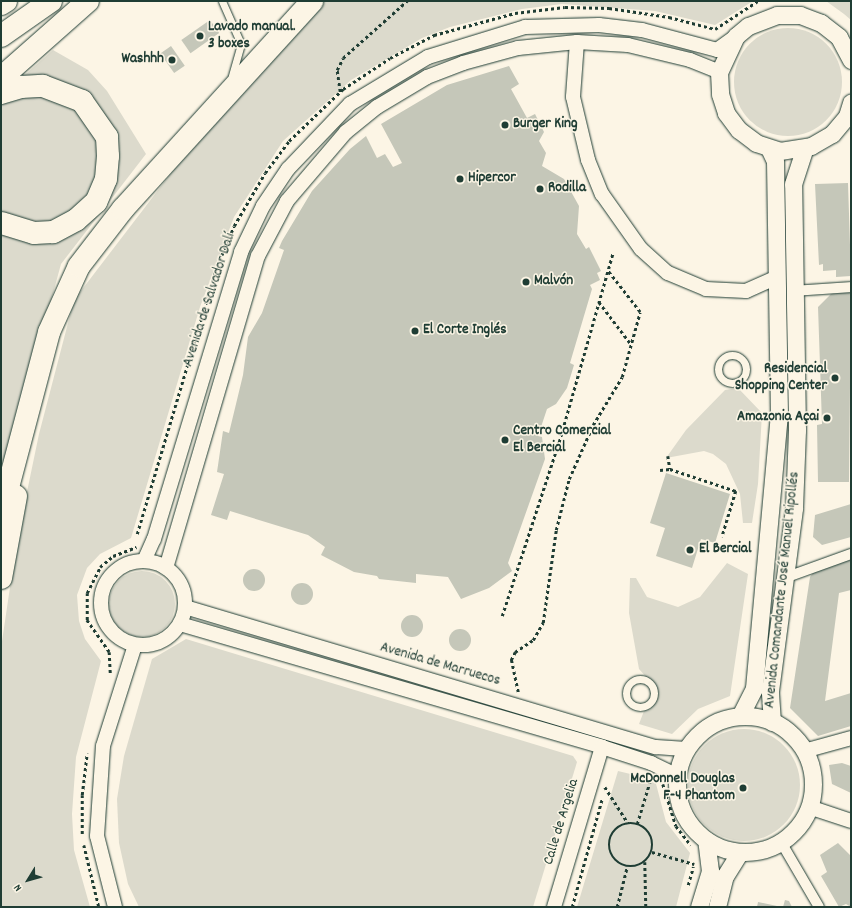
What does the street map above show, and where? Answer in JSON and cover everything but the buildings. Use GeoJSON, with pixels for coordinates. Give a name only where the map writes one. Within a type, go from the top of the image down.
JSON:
{"type":"FeatureCollection","features":[{"type":"Feature","properties":{"kind":"highway"},"geometry":{"type":"LineString","coordinates":[[1,4],[6,1]]}},
{"type":"Feature","properties":{"kind":"highway"},"geometry":{"type":"LineString","coordinates":[[1,36],[51,1]]}},
{"type":"Feature","properties":{"kind":"highway"},"geometry":{"type":"LineString","coordinates":[[1,78],[88,1]]}},
{"type":"Feature","properties":{"kind":"highway"},"geometry":{"type":"LineString","coordinates":[[1,514],[54,319],[71,280],[96,242],[137,193],[312,1]]}},
{"type":"Feature","properties":{"kind":"highway"},"geometry":{"type":"LineString","coordinates":[[1,93],[43,86],[82,101],[107,137],[108,156],[106,179],[96,202],[76,220],[53,232],[34,233],[1,223]]}},
{"type":"Feature","properties":{"kind":"highway"},"geometry":{"type":"LineString","coordinates":[[1,578],[35,386]]}},
{"type":"Feature","properties":{"kind":"street"},"geometry":{"type":"LineString","coordinates":[[851,58],[839,37],[821,23],[786,7],[734,31],[725,53],[720,72],[720,94],[726,114],[739,130],[769,148],[790,151],[805,148],[832,134],[847,116],[851,103]]}},
{"type":"Feature","properties":{"kind":"street","name":"Avenida de Salvador Dalí"},"geometry":{"type":"LineString","coordinates":[[144,560],[154,539],[241,252],[263,206],[288,169],[350,104],[428,57],[525,28],[599,25],[642,30],[717,50],[734,31]]}},
{"type":"Feature","properties":{"kind":"street"},"geometry":{"type":"LineString","coordinates":[[577,42],[573,97],[588,160],[602,194],[641,249],[668,273],[706,288],[746,291],[778,277]]}},
{"type":"Feature","properties":{"kind":"street","name":"Avenida de Salvador Dalí"},"geometry":{"type":"LineString","coordinates":[[166,568],[173,536],[258,256],[287,201],[307,173],[361,119],[426,78],[463,63],[518,48],[577,42],[628,46],[690,60],[720,72]]}},
{"type":"Feature","properties":{"kind":"street","name":"Avenida Comandante José Manuel Ripollés"},"geometry":{"type":"LineString","coordinates":[[740,716],[754,688],[779,415],[775,161],[769,148]]}},
{"type":"Feature","properties":{"kind":"street","name":"Avenida Comandante José Manuel Ripollés"},"geometry":{"type":"LineString","coordinates":[[772,722],[770,691],[787,577],[797,430],[793,184],[805,148]]}},
{"type":"Feature","properties":{"kind":"street"},"geometry":{"type":"LineString","coordinates":[[794,291],[851,287]]}},
{"type":"Feature","properties":{"kind":"street"},"geometry":{"type":"LineString","coordinates":[[787,577],[851,554]]}},
{"type":"Feature","properties":{"kind":"street"},"geometry":{"type":"LineString","coordinates":[[144,560],[166,568],[181,584],[185,607],[180,624],[158,642],[135,644],[120,638],[108,627],[100,601],[104,585],[114,572],[128,563],[144,560]]}},
{"type":"Feature","properties":{"kind":"street","name":"Avenida de Marruecos"},"geometry":{"type":"LineString","coordinates":[[185,607],[656,747],[687,749]]}},
{"type":"Feature","properties":{"kind":"street"},"geometry":{"type":"LineString","coordinates":[[180,624],[602,748],[651,763],[678,776]]}},
{"type":"Feature","properties":{"kind":"street"},"geometry":{"type":"LineString","coordinates":[[116,907],[97,836],[102,746],[135,644]]}},
{"type":"Feature","properties":{"kind":"street"},"geometry":{"type":"LineString","coordinates":[[699,907],[710,871],[701,844],[683,812],[678,776],[687,749],[711,725],[740,716],[772,722],[790,734],[804,751],[813,788],[809,807],[798,827],[781,842],[761,851],[740,852],[701,844]]}},
{"type":"Feature","properties":{"kind":"street"},"geometry":{"type":"LineString","coordinates":[[804,751],[851,738]]}},
{"type":"Feature","properties":{"kind":"street","name":"Calle de Argelia"},"geometry":{"type":"LineString","coordinates":[[554,907],[602,748]]}},
{"type":"Feature","properties":{"kind":"street"},"geometry":{"type":"LineString","coordinates":[[809,807],[851,821]]}},
{"type":"Feature","properties":{"kind":"street"},"geometry":{"type":"LineString","coordinates":[[781,842],[819,907]]}},
{"type":"Feature","properties":{"kind":"street"},"geometry":{"type":"LineString","coordinates":[[717,907],[725,876],[740,852]]}},
{"type":"Feature","properties":{"kind":"lane"},"geometry":{"type":"LineString","coordinates":[[137,193],[234,73],[241,44],[222,1]]}},
{"type":"Feature","properties":{"kind":"path"},"geometry":{"type":"LineString","coordinates":[[340,92],[338,70],[344,58],[407,1]]}},
{"type":"Feature","properties":{"kind":"path"},"geometry":{"type":"LineString","coordinates":[[137,534],[217,266],[234,226],[265,173],[289,141],[340,92],[413,45],[434,35],[500,16],[565,7],[609,8],[669,16],[715,29],[758,1]]}},
{"type":"Feature","properties":{"kind":"path"},"geometry":{"type":"LineString","coordinates":[[734,31],[747,13],[786,7]]}},
{"type":"Feature","properties":{"kind":"path"},"geometry":{"type":"LineString","coordinates":[[544,16],[551,14]]}},
{"type":"Feature","properties":{"kind":"path"},"geometry":{"type":"LineString","coordinates":[[455,35],[492,25]]}},
{"type":"Feature","properties":{"kind":"path"},"geometry":{"type":"LineString","coordinates":[[364,82],[409,55]]}},
{"type":"Feature","properties":{"kind":"path"},"geometry":{"type":"LineString","coordinates":[[297,142],[343,97]]}},
{"type":"Feature","properties":{"kind":"path"},"geometry":{"type":"LineString","coordinates":[[240,228],[260,190],[288,152]]}},
{"type":"Feature","properties":{"kind":"path"},"geometry":{"type":"LineString","coordinates":[[228,255],[236,235]]}},
{"type":"Feature","properties":{"kind":"path"},"geometry":{"type":"LineString","coordinates":[[502,616],[613,253]]}},
{"type":"Feature","properties":{"kind":"path"},"geometry":{"type":"LineString","coordinates":[[513,694],[520,696],[513,679],[512,660],[515,652],[533,640],[543,623],[556,530],[569,479],[593,425],[614,395],[632,345],[639,307],[608,271]]}},
{"type":"Feature","properties":{"kind":"path"},"geometry":{"type":"LineString","coordinates":[[599,302],[632,345]]}},
{"type":"Feature","properties":{"kind":"path"},"geometry":{"type":"LineString","coordinates":[[668,456],[670,469]]}},
{"type":"Feature","properties":{"kind":"path"},"geometry":{"type":"LineString","coordinates":[[660,470],[670,469],[736,492],[722,536]]}},
{"type":"Feature","properties":{"kind":"path"},"geometry":{"type":"LineString","coordinates":[[108,679],[109,652],[87,620],[87,593],[100,567],[140,542]]}},
{"type":"Feature","properties":{"kind":"path"},"geometry":{"type":"LineString","coordinates":[[89,746],[81,818],[90,878],[99,907]]}},
{"type":"Feature","properties":{"kind":"path"},"geometry":{"type":"LineString","coordinates":[[644,774],[662,781],[676,826],[701,844]]}},
{"type":"Feature","properties":{"kind":"path"},"geometry":{"type":"LineString","coordinates":[[637,824],[651,776]]}},
{"type":"Feature","properties":{"kind":"path"},"geometry":{"type":"LineString","coordinates":[[572,907],[605,787],[605,781]]}},
{"type":"Feature","properties":{"kind":"path"},"geometry":{"type":"LineString","coordinates":[[605,787],[628,823]]}},
{"type":"Feature","properties":{"kind":"path"},"geometry":{"type":"LineString","coordinates":[[645,862],[627,866],[614,859],[609,844],[615,830],[628,823],[637,824],[649,832],[652,852],[645,862],[646,907]]}},
{"type":"Feature","properties":{"kind":"path"},"geometry":{"type":"LineString","coordinates":[[652,852],[694,864]]}},
{"type":"Feature","properties":{"kind":"path"},"geometry":{"type":"LineString","coordinates":[[686,893],[695,860]]}},
{"type":"Feature","properties":{"kind":"path"},"geometry":{"type":"LineString","coordinates":[[617,907],[627,866]]}},
{"type":"Feature","properties":{"kind":"shaded area"},"geometry":{"type":"Polygon","coordinates":[[[321,1],[753,1],[715,25],[655,11],[562,4],[522,9],[450,27],[422,38],[351,80],[283,141],[234,217],[200,307],[131,538],[100,554],[87,568],[77,595],[79,621],[85,639],[101,661],[76,757],[72,814],[74,850],[90,907],[1,907],[1,648],[17,540],[39,434],[74,300],[175,168],[321,1]]]}},
{"type":"Feature","properties":{"kind":"shaded area"},"geometry":{"type":"Polygon","coordinates":[[[826,1],[851,1],[851,20],[844,14],[826,1]]]}},
{"type":"Feature","properties":{"kind":"shaded area"},"geometry":{"type":"Polygon","coordinates":[[[788,28],[809,32],[826,44],[838,61],[842,82],[838,103],[826,120],[809,132],[788,136],[767,132],[750,120],[738,103],[734,82],[738,61],[750,44],[767,32],[788,28]]]}},
{"type":"Feature","properties":{"kind":"shaded area"},"geometry":{"type":"Polygon","coordinates":[[[53,50],[88,70],[107,91],[146,154],[61,264],[1,485],[1,96],[53,50]]]}},
{"type":"Feature","properties":{"kind":"shaded area"},"geometry":{"type":"Polygon","coordinates":[[[738,388],[762,413],[758,484],[752,523],[743,523],[740,494],[726,464],[713,454],[704,451],[666,458],[686,430],[725,390],[738,388]]]}},
{"type":"Feature","properties":{"kind":"shaded area"},"geometry":{"type":"Polygon","coordinates":[[[727,563],[748,574],[730,696],[698,709],[672,734],[639,724],[644,711],[654,704],[657,689],[639,669],[629,613],[630,578],[636,578],[647,597],[678,607],[700,597],[727,563]]]}},
{"type":"Feature","properties":{"kind":"shaded area"},"geometry":{"type":"Polygon","coordinates":[[[142,571],[155,574],[165,581],[172,591],[175,604],[172,617],[165,627],[155,634],[142,637],[129,634],[119,627],[112,617],[109,604],[112,591],[119,581],[129,574],[142,571]]]}},
{"type":"Feature","properties":{"kind":"shaded area"},"geometry":{"type":"Polygon","coordinates":[[[186,639],[573,756],[577,762],[533,907],[139,907],[128,884],[119,843],[117,799],[124,756],[152,659],[186,639]]]}},
{"type":"Feature","properties":{"kind":"shaded area"},"geometry":{"type":"Polygon","coordinates":[[[744,729],[765,733],[784,745],[796,764],[800,785],[796,806],[784,825],[765,837],[744,841],[723,837],[704,825],[692,806],[688,785],[692,764],[704,745],[723,733],[744,729]]]}},
{"type":"Feature","properties":{"kind":"shaded area"},"geometry":{"type":"Polygon","coordinates":[[[618,771],[655,780],[666,822],[690,853],[676,907],[577,907],[618,771]]]}},
{"type":"Feature","properties":{"kind":"place","name":"Lavado manual. 3 boxes"},"geometry":{"type":"Point","coordinates":[200,36]}},
{"type":"Feature","properties":{"kind":"place","name":"Washhh"},"geometry":{"type":"Point","coordinates":[172,60]}},
{"type":"Feature","properties":{"kind":"place","name":"Burger King"},"geometry":{"type":"Point","coordinates":[505,125]}},
{"type":"Feature","properties":{"kind":"place","name":"Hipercor"},"geometry":{"type":"Point","coordinates":[460,179]}},
{"type":"Feature","properties":{"kind":"place","name":"Rodilla"},"geometry":{"type":"Point","coordinates":[540,189]}},
{"type":"Feature","properties":{"kind":"place","name":"Malvón"},"geometry":{"type":"Point","coordinates":[526,282]}},
{"type":"Feature","properties":{"kind":"place","name":"El Corte Inglés"},"geometry":{"type":"Point","coordinates":[415,331]}},
{"type":"Feature","properties":{"kind":"place","name":"Residencial Shopping Center"},"geometry":{"type":"Point","coordinates":[835,378]}},
{"type":"Feature","properties":{"kind":"place","name":"Amazonia Açai"},"geometry":{"type":"Point","coordinates":[827,418]}},
{"type":"Feature","properties":{"kind":"place","name":"Centro Comercial El Bercial"},"geometry":{"type":"Point","coordinates":[505,440]}},
{"type":"Feature","properties":{"kind":"place","name":"El Bercial"},"geometry":{"type":"Point","coordinates":[690,550]}},
{"type":"Feature","properties":{"kind":"place","name":"McDonnell Douglas F-4 Phantom"},"geometry":{"type":"Point","coordinates":[743,788]}}]}
